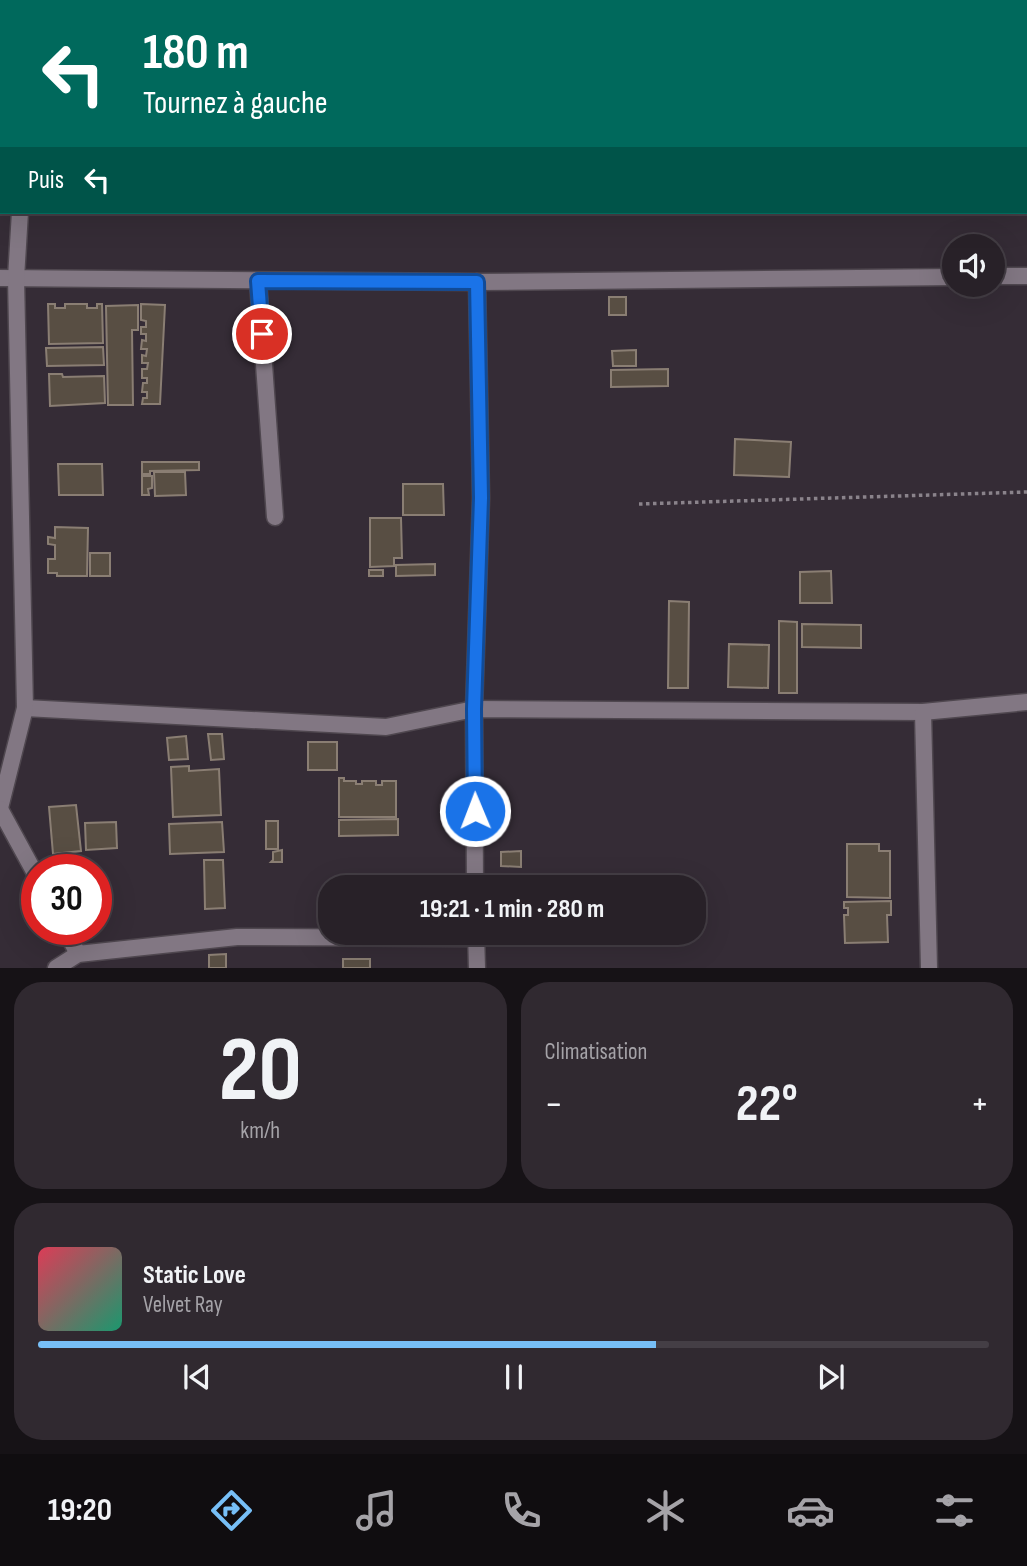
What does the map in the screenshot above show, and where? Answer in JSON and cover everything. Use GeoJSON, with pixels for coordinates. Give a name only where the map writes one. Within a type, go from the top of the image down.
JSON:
{"type":"FeatureCollection","features":[{"type":"Feature","properties":{"kind":"street"},"geometry":{"type":"LineString","coordinates":[[20,214],[8,278],[25,708],[0,808],[25,854]]}},
{"type":"Feature","properties":{"kind":"street"},"geometry":{"type":"LineString","coordinates":[[8,278],[477,282],[942,276]]}},
{"type":"Feature","properties":{"kind":"street"},"geometry":{"type":"LineString","coordinates":[[1005,276],[1027,276]]}},
{"type":"Feature","properties":{"kind":"street"},"geometry":{"type":"LineString","coordinates":[[258,281],[275,517]]}},
{"type":"Feature","properties":{"kind":"street"},"geometry":{"type":"LineString","coordinates":[[475,875],[474,709],[481,498],[477,282]]}},
{"type":"Feature","properties":{"kind":"street"},"geometry":{"type":"LineString","coordinates":[[25,708],[386,727],[474,709],[923,712],[1027,702]]}},
{"type":"Feature","properties":{"kind":"street"},"geometry":{"type":"LineString","coordinates":[[923,712],[929,968]]}},
{"type":"Feature","properties":{"kind":"street"},"geometry":{"type":"LineString","coordinates":[[56,968],[78,954],[237,937],[318,937]]}},
{"type":"Feature","properties":{"kind":"street"},"geometry":{"type":"LineString","coordinates":[[73,945],[78,954]]}},
{"type":"Feature","properties":{"kind":"street"},"geometry":{"type":"LineString","coordinates":[[476,945],[477,968]]}},
{"type":"Feature","properties":{"kind":"path"},"geometry":{"type":"LineString","coordinates":[[639,504],[1027,492]]}},
{"type":"Feature","properties":{"kind":"building"},"geometry":{"type":"Polygon","coordinates":[[[609,297],[626,297],[626,315],[609,315],[609,297]]]}},
{"type":"Feature","properties":{"kind":"building"},"geometry":{"type":"Polygon","coordinates":[[[48,304],[55,304],[55,308],[65,308],[65,304],[87,304],[87,308],[97,308],[97,304],[102,304],[103,343],[49,344],[48,304]]]}},
{"type":"Feature","properties":{"kind":"building"},"geometry":{"type":"Polygon","coordinates":[[[141,304],[165,305],[160,404],[142,404],[143,398],[147,398],[147,392],[142,392],[147,378],[142,378],[142,369],[147,369],[148,363],[142,363],[142,355],[146,356],[147,349],[141,349],[142,340],[146,341],[146,334],[141,334],[141,327],[146,327],[146,321],[141,320],[141,304]]]}},
{"type":"Feature","properties":{"kind":"building"},"geometry":{"type":"Polygon","coordinates":[[[138,305],[138,330],[132,330],[133,405],[108,405],[106,306],[138,305]]]}},
{"type":"Feature","properties":{"kind":"building"},"geometry":{"type":"Polygon","coordinates":[[[103,347],[104,365],[47,366],[46,348],[103,347]]]}},
{"type":"Feature","properties":{"kind":"building"},"geometry":{"type":"Polygon","coordinates":[[[636,350],[636,366],[613,366],[612,351],[636,350]]]}},
{"type":"Feature","properties":{"kind":"building"},"geometry":{"type":"Polygon","coordinates":[[[668,369],[668,386],[611,387],[611,370],[668,369]]]}},
{"type":"Feature","properties":{"kind":"building"},"geometry":{"type":"Polygon","coordinates":[[[49,374],[62,374],[63,377],[104,376],[105,403],[50,406],[49,374]]]}},
{"type":"Feature","properties":{"kind":"building"},"geometry":{"type":"Polygon","coordinates":[[[735,439],[791,442],[789,477],[734,475],[735,439]]]}},
{"type":"Feature","properties":{"kind":"building"},"geometry":{"type":"Polygon","coordinates":[[[142,462],[199,462],[199,470],[150,471],[150,474],[142,474],[142,462]]]}},
{"type":"Feature","properties":{"kind":"building"},"geometry":{"type":"Polygon","coordinates":[[[58,464],[102,464],[103,495],[59,495],[58,464]]]}},
{"type":"Feature","properties":{"kind":"building"},"geometry":{"type":"Polygon","coordinates":[[[154,472],[185,472],[186,495],[155,496],[154,472]]]}},
{"type":"Feature","properties":{"kind":"building"},"geometry":{"type":"Polygon","coordinates":[[[142,476],[152,476],[149,495],[142,495],[142,476]]]}},
{"type":"Feature","properties":{"kind":"building"},"geometry":{"type":"Polygon","coordinates":[[[403,484],[443,484],[444,515],[403,515],[403,484]]]}},
{"type":"Feature","properties":{"kind":"building"},"geometry":{"type":"Polygon","coordinates":[[[370,518],[401,518],[402,558],[394,558],[394,566],[370,567],[370,518]]]}},
{"type":"Feature","properties":{"kind":"building"},"geometry":{"type":"Polygon","coordinates":[[[55,527],[88,528],[87,576],[57,576],[57,573],[48,573],[48,559],[55,559],[55,545],[48,544],[48,537],[55,538],[55,527]]]}},
{"type":"Feature","properties":{"kind":"building"},"geometry":{"type":"Polygon","coordinates":[[[90,553],[110,553],[110,576],[90,576],[90,553]]]}},
{"type":"Feature","properties":{"kind":"building"},"geometry":{"type":"Polygon","coordinates":[[[435,564],[435,575],[396,576],[396,565],[435,564]]]}},
{"type":"Feature","properties":{"kind":"building"},"geometry":{"type":"Polygon","coordinates":[[[369,570],[383,570],[383,576],[369,576],[369,570]]]}},
{"type":"Feature","properties":{"kind":"building"},"geometry":{"type":"Polygon","coordinates":[[[831,571],[832,603],[800,603],[800,572],[831,571]]]}},
{"type":"Feature","properties":{"kind":"building"},"geometry":{"type":"Polygon","coordinates":[[[669,601],[689,602],[688,688],[668,688],[669,601]]]}},
{"type":"Feature","properties":{"kind":"building"},"geometry":{"type":"Polygon","coordinates":[[[779,621],[797,622],[797,693],[779,693],[779,621]]]}},
{"type":"Feature","properties":{"kind":"building"},"geometry":{"type":"Polygon","coordinates":[[[802,624],[861,625],[861,648],[802,647],[802,624]]]}},
{"type":"Feature","properties":{"kind":"building"},"geometry":{"type":"Polygon","coordinates":[[[729,644],[769,645],[768,688],[728,687],[729,644]]]}},
{"type":"Feature","properties":{"kind":"building"},"geometry":{"type":"Polygon","coordinates":[[[208,734],[222,734],[224,759],[211,760],[208,734]]]}},
{"type":"Feature","properties":{"kind":"building"},"geometry":{"type":"Polygon","coordinates":[[[186,736],[188,759],[169,760],[167,738],[186,736]]]}},
{"type":"Feature","properties":{"kind":"building"},"geometry":{"type":"Polygon","coordinates":[[[308,742],[337,742],[337,770],[308,770],[308,742]]]}},
{"type":"Feature","properties":{"kind":"building"},"geometry":{"type":"Polygon","coordinates":[[[189,766],[189,771],[219,769],[221,815],[173,817],[171,767],[189,766]]]}},
{"type":"Feature","properties":{"kind":"building"},"geometry":{"type":"Polygon","coordinates":[[[339,778],[356,781],[356,784],[376,781],[376,785],[382,785],[382,781],[396,781],[396,817],[339,817],[339,778]]]}},
{"type":"Feature","properties":{"kind":"building"},"geometry":{"type":"Polygon","coordinates":[[[76,805],[81,851],[53,854],[49,807],[76,805]]]}},
{"type":"Feature","properties":{"kind":"building"},"geometry":{"type":"Polygon","coordinates":[[[398,819],[398,835],[339,836],[339,820],[398,819]]]}},
{"type":"Feature","properties":{"kind":"building"},"geometry":{"type":"Polygon","coordinates":[[[266,821],[278,821],[278,849],[266,849],[266,821]]]}},
{"type":"Feature","properties":{"kind":"building"},"geometry":{"type":"Polygon","coordinates":[[[116,822],[117,848],[86,850],[85,823],[116,822]]]}},
{"type":"Feature","properties":{"kind":"building"},"geometry":{"type":"Polygon","coordinates":[[[222,822],[224,852],[170,854],[169,824],[222,822]]]}},
{"type":"Feature","properties":{"kind":"building"},"geometry":{"type":"Polygon","coordinates":[[[847,844],[879,844],[879,851],[890,851],[890,898],[847,897],[847,844]]]}},
{"type":"Feature","properties":{"kind":"building"},"geometry":{"type":"Polygon","coordinates":[[[282,850],[282,862],[271,862],[273,852],[282,850]]]}},
{"type":"Feature","properties":{"kind":"building"},"geometry":{"type":"Polygon","coordinates":[[[521,851],[521,867],[501,866],[501,852],[521,851]]]}},
{"type":"Feature","properties":{"kind":"building"},"geometry":{"type":"Polygon","coordinates":[[[204,860],[223,860],[225,908],[205,909],[204,860]]]}},
{"type":"Feature","properties":{"kind":"building"},"geometry":{"type":"Polygon","coordinates":[[[891,901],[891,915],[887,915],[888,942],[845,943],[844,915],[848,915],[848,908],[844,908],[844,902],[891,901]]]}},
{"type":"Feature","properties":{"kind":"building"},"geometry":{"type":"Polygon","coordinates":[[[226,954],[226,968],[209,968],[209,955],[226,954]]]}},
{"type":"Feature","properties":{"kind":"building"},"geometry":{"type":"Polygon","coordinates":[[[343,959],[370,959],[370,968],[343,968],[343,959]]]}},
{"type":"Feature","properties":{"kind":"route"},"geometry":{"type":"LineString","coordinates":[[262,334],[258,281],[477,282],[481,498],[474,709],[475,811]]}}]}
